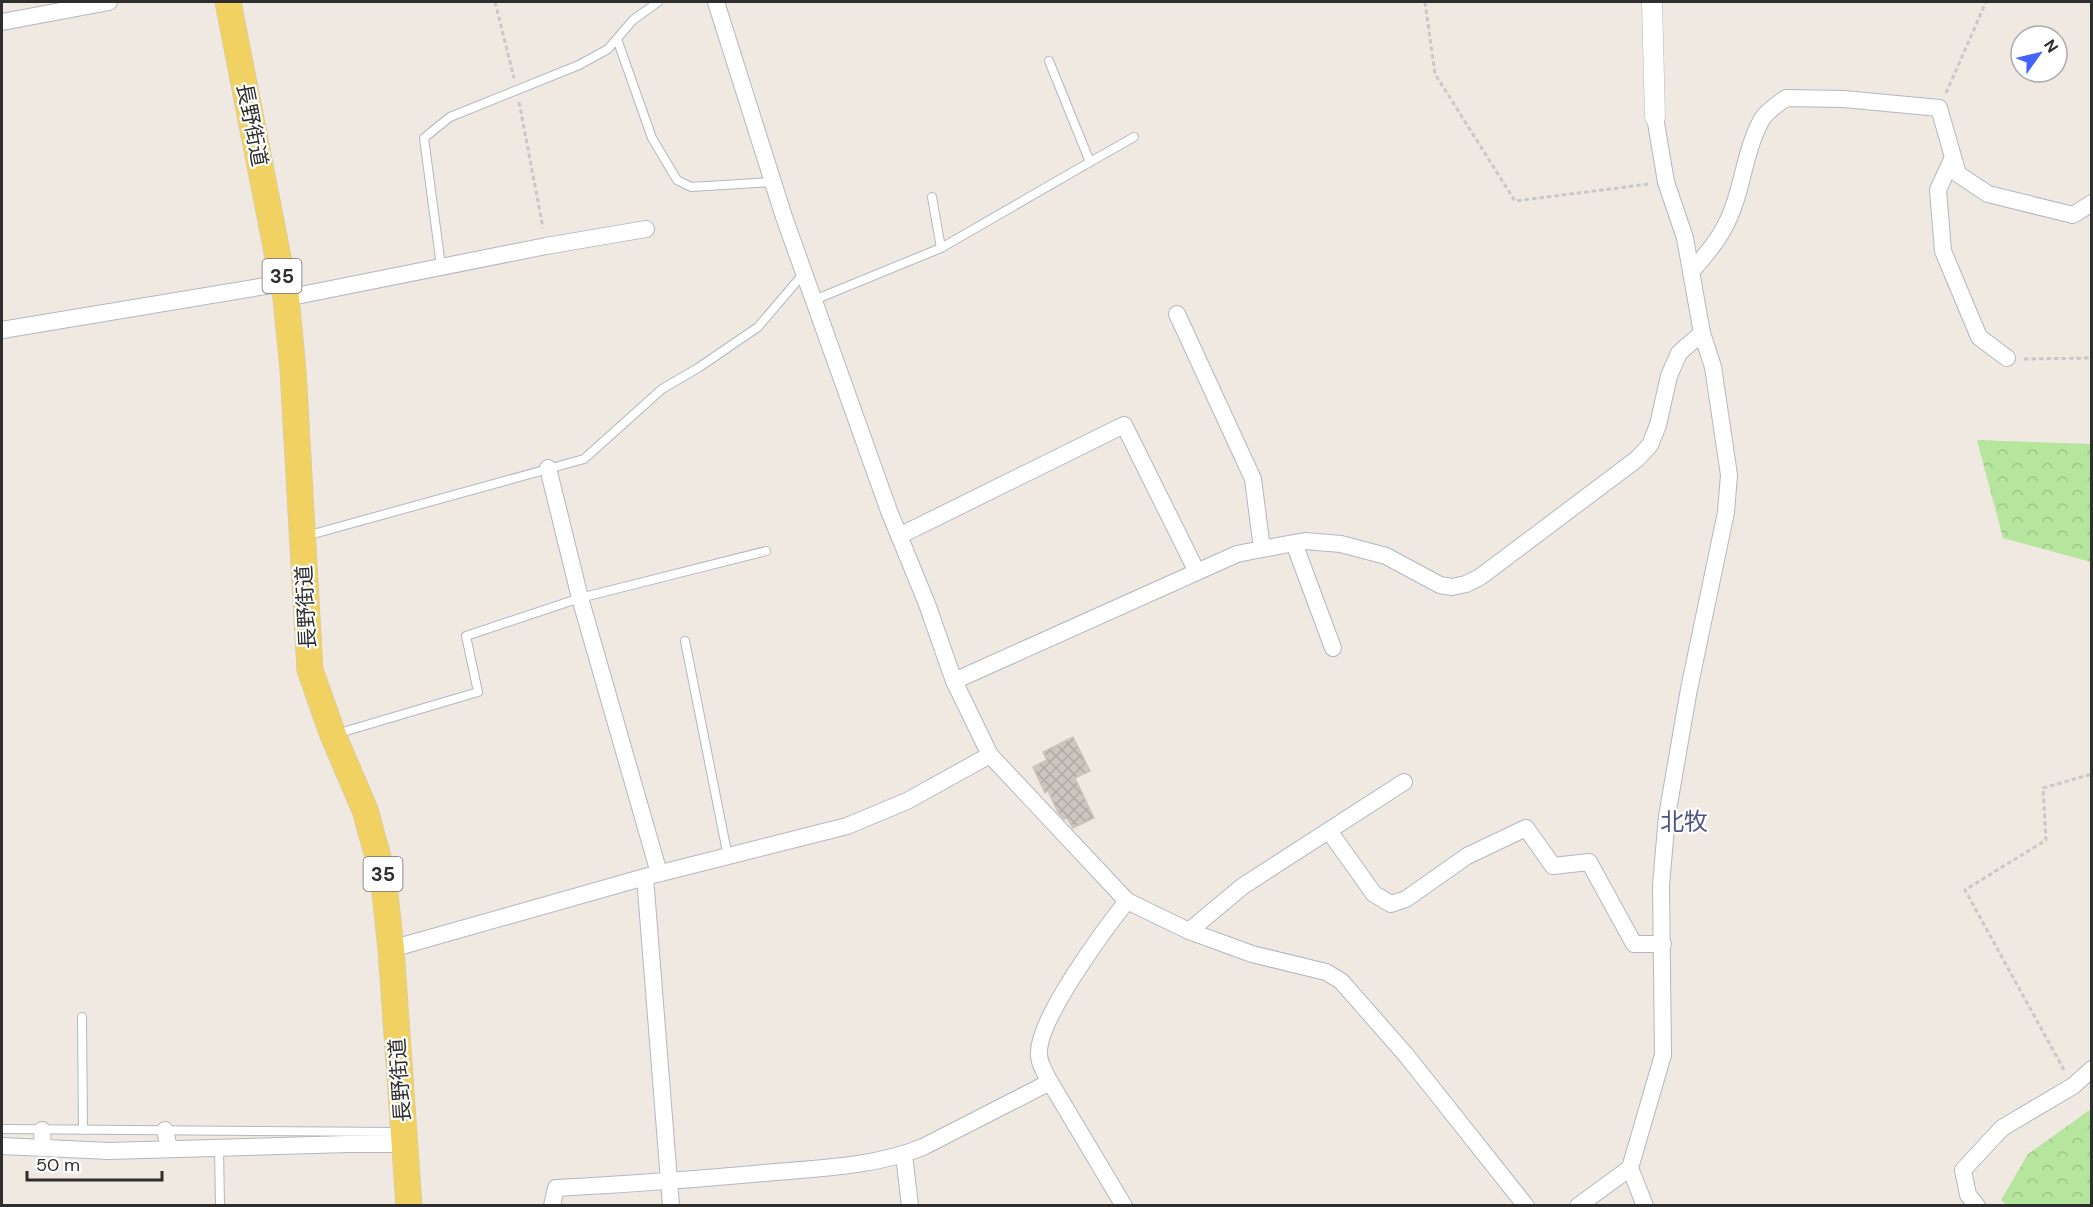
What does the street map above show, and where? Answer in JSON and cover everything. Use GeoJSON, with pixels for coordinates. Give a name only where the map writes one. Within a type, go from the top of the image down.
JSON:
{"type":"FeatureCollection","features":[{"type":"Feature","properties":{"kind":"main road","name":"長野街道"},"geometry":{"type":"LineString","coordinates":[[228,2],[284,290],[293,370],[310,670],[333,735],[365,810],[383,875],[391,949],[409,1206]]}},
{"type":"Feature","properties":{"kind":"street"},"geometry":{"type":"LineString","coordinates":[[2,22],[109,2]]}},
{"type":"Feature","properties":{"kind":"street"},"geometry":{"type":"LineString","coordinates":[[716,2],[773,182],[899,536],[927,604],[954,681],[990,755],[1127,901],[1188,931],[1252,954],[1326,972],[1341,981],[1406,1055],[1526,1206]]}},
{"type":"Feature","properties":{"kind":"street"},"geometry":{"type":"LineString","coordinates":[[1578,1206],[1630,1168],[1663,1055],[1661,885],[1667,816],[1689,689],[1726,512],[1728,475],[1713,367],[1702,333],[1685,238],[1666,182],[1655,117],[1652,2]]}},
{"type":"Feature","properties":{"kind":"street"},"geometry":{"type":"LineString","coordinates":[[1691,272],[1709,251],[1724,228],[1741,188],[1748,154],[1763,117],[1786,98],[1844,99],[1939,108],[1958,174],[1988,194],[2073,215],[2091,203]]}},
{"type":"Feature","properties":{"kind":"street"},"geometry":{"type":"LineString","coordinates":[[1953,157],[1938,189],[1943,251],[1979,337],[2007,358]]}},
{"type":"Feature","properties":{"kind":"street"},"geometry":{"type":"LineString","coordinates":[[2,330],[441,266],[646,229]]}},
{"type":"Feature","properties":{"kind":"street"},"geometry":{"type":"LineString","coordinates":[[1177,314],[1253,479],[1262,549]]}},
{"type":"Feature","properties":{"kind":"street"},"geometry":{"type":"LineString","coordinates":[[954,681],[1237,554],[1262,549],[1305,541],[1341,544],[1386,556],[1440,585],[1452,587],[1466,584],[1480,577],[1637,459],[1650,445],[1658,425],[1669,376],[1679,353],[1702,333]]}},
{"type":"Feature","properties":{"kind":"street"},"geometry":{"type":"LineString","coordinates":[[899,536],[1124,425],[1197,572]]}},
{"type":"Feature","properties":{"kind":"street"},"geometry":{"type":"LineString","coordinates":[[548,468],[652,875],[671,1206]]}},
{"type":"Feature","properties":{"kind":"street"},"geometry":{"type":"LineString","coordinates":[[1294,543],[1333,648]]}},
{"type":"Feature","properties":{"kind":"street"},"geometry":{"type":"LineString","coordinates":[[391,949],[652,875],[847,826],[907,801],[990,755]]}},
{"type":"Feature","properties":{"kind":"street"},"geometry":{"type":"LineString","coordinates":[[1188,931],[1243,886],[1404,782]]}},
{"type":"Feature","properties":{"kind":"street"},"geometry":{"type":"LineString","coordinates":[[1329,831],[1374,894],[1391,904],[1406,899],[1467,856],[1526,828],[1553,866],[1589,862],[1634,944],[1663,944]]}},
{"type":"Feature","properties":{"kind":"street"},"geometry":{"type":"LineString","coordinates":[[1124,1206],[1050,1082],[1038,1054],[1047,1023],[1086,957],[1127,901]]}},
{"type":"Feature","properties":{"kind":"street"},"geometry":{"type":"LineString","coordinates":[[1977,1206],[1968,1195],[1963,1170],[2002,1128],[2073,1086],[2091,1069]]}},
{"type":"Feature","properties":{"kind":"street"},"geometry":{"type":"LineString","coordinates":[[552,1206],[556,1188],[669,1182],[853,1165],[904,1155],[1050,1082]]}},
{"type":"Feature","properties":{"kind":"street"},"geometry":{"type":"LineString","coordinates":[[42,1130],[43,1148]]}},
{"type":"Feature","properties":{"kind":"street"},"geometry":{"type":"LineString","coordinates":[[165,1130],[169,1148]]}},
{"type":"Feature","properties":{"kind":"street"},"geometry":{"type":"LineString","coordinates":[[2,1146],[109,1151],[219,1148],[263,1139],[403,1138]]}},
{"type":"Feature","properties":{"kind":"street"},"geometry":{"type":"LineString","coordinates":[[904,1155],[910,1206]]}},
{"type":"Feature","properties":{"kind":"street"},"geometry":{"type":"LineString","coordinates":[[1630,1168],[1645,1206]]}},
{"type":"Feature","properties":{"kind":"lane"},"geometry":{"type":"LineString","coordinates":[[441,266],[424,138],[450,117],[579,65],[609,50],[633,20],[658,2]]}},
{"type":"Feature","properties":{"kind":"lane"},"geometry":{"type":"LineString","coordinates":[[617,39],[652,138],[677,180],[692,187],[773,182]]}},
{"type":"Feature","properties":{"kind":"lane"},"geometry":{"type":"LineString","coordinates":[[1049,62],[1090,162]]}},
{"type":"Feature","properties":{"kind":"lane"},"geometry":{"type":"LineString","coordinates":[[814,300],[941,248],[1134,137]]}},
{"type":"Feature","properties":{"kind":"lane"},"geometry":{"type":"LineString","coordinates":[[932,197],[941,248]]}},
{"type":"Feature","properties":{"kind":"lane"},"geometry":{"type":"LineString","coordinates":[[303,537],[584,459],[662,389],[698,368],[758,327],[804,272]]}},
{"type":"Feature","properties":{"kind":"lane"},"geometry":{"type":"LineString","coordinates":[[333,735],[478,692],[466,636],[580,598],[766,551]]}},
{"type":"Feature","properties":{"kind":"lane"},"geometry":{"type":"LineString","coordinates":[[685,641],[728,857]]}},
{"type":"Feature","properties":{"kind":"lane"},"geometry":{"type":"LineString","coordinates":[[82,1017],[83,1130]]}},
{"type":"Feature","properties":{"kind":"lane"},"geometry":{"type":"LineString","coordinates":[[2,1129],[165,1130],[263,1139]]}},
{"type":"Feature","properties":{"kind":"lane"},"geometry":{"type":"LineString","coordinates":[[219,1148],[220,1206]]}},
{"type":"Feature","properties":{"kind":"path"},"geometry":{"type":"LineString","coordinates":[[495,2],[524,119],[546,246]]}},
{"type":"Feature","properties":{"kind":"path"},"geometry":{"type":"LineString","coordinates":[[1425,2],[1435,74],[1515,201],[1666,182]]}},
{"type":"Feature","properties":{"kind":"path"},"geometry":{"type":"LineString","coordinates":[[1939,108],[1986,2]]}},
{"type":"Feature","properties":{"kind":"path"},"geometry":{"type":"LineString","coordinates":[[2007,358],[2036,360],[2091,358]]}},
{"type":"Feature","properties":{"kind":"path"},"geometry":{"type":"LineString","coordinates":[[2073,1086],[1965,890],[2046,840],[2043,788],[2091,774]]}},
{"type":"Feature","properties":{"kind":"green space"},"geometry":{"type":"Polygon","coordinates":[[[1977,440],[2091,444],[2091,562],[2003,538],[1977,440]]]}},
{"type":"Feature","properties":{"kind":"green space"},"geometry":{"type":"Polygon","coordinates":[[[2091,1109],[2091,1205],[2007,1205],[2001,1200],[2028,1154],[2091,1109]]]}},
{"type":"Feature","properties":{"kind":"building"},"geometry":{"type":"Polygon","coordinates":[[[1073,737],[1090,771],[1075,778],[1094,818],[1073,828],[1067,818],[1064,819],[1058,812],[1048,791],[1045,793],[1033,767],[1047,760],[1043,752],[1073,737]]]}},
{"type":"Feature","properties":{"kind":"district","name":"北牧"},"geometry":{"type":"Point","coordinates":[1684,821]}}]}
